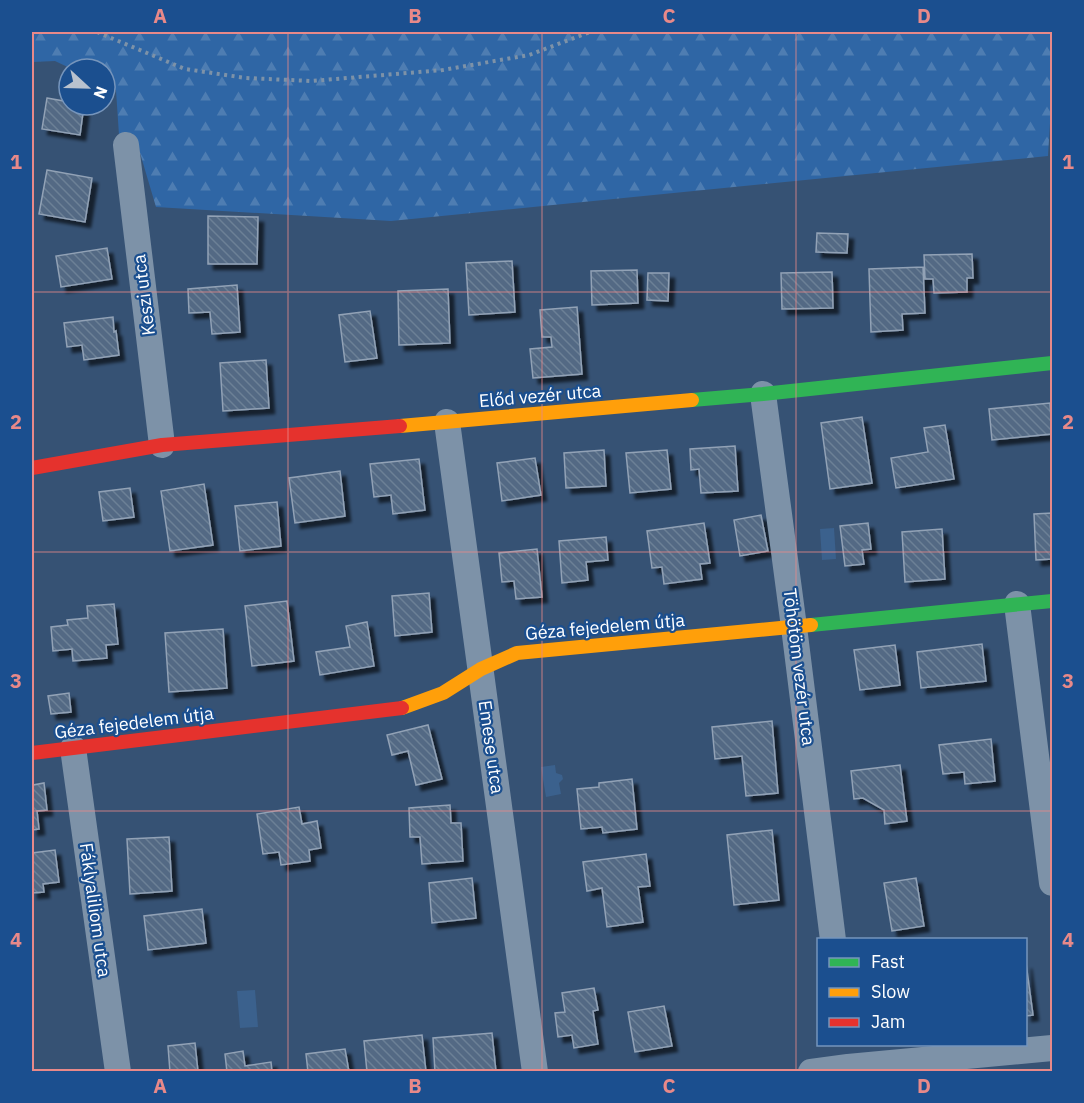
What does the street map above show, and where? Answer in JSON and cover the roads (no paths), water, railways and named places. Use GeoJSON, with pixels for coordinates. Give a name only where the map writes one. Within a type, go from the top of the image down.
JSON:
{"type":"FeatureCollection","features":[{"type":"Feature","properties":{"kind":"street","name":"Keszi utca"},"geometry":{"type":"LineString","coordinates":[[126,145],[162,445]]}},
{"type":"Feature","properties":{"kind":"street","name":"Előd vezér utca"},"geometry":{"type":"LineString","coordinates":[[32,468],[162,445],[763,394],[1053,363]]}},
{"type":"Feature","properties":{"kind":"street","name":"Töhötöm vezér utca"},"geometry":{"type":"LineString","coordinates":[[763,394],[833,938]]}},
{"type":"Feature","properties":{"kind":"street","name":"Emese utca"},"geometry":{"type":"LineString","coordinates":[[447,422],[535,1071]]}},
{"type":"Feature","properties":{"kind":"street","name":"Géza fejedelem útja"},"geometry":{"type":"LineString","coordinates":[[32,753],[400,710],[442,693],[481,669],[517,653],[1053,601]]}},
{"type":"Feature","properties":{"kind":"street"},"geometry":{"type":"LineString","coordinates":[[1017,604],[1053,884]]}},
{"type":"Feature","properties":{"kind":"street","name":"Fáklyaliliom utca"},"geometry":{"type":"LineString","coordinates":[[73,748],[118,1071]]}},
{"type":"Feature","properties":{"kind":"street"},"geometry":{"type":"LineString","coordinates":[[811,1071],[848,1061],[1053,1048]]}}]}
